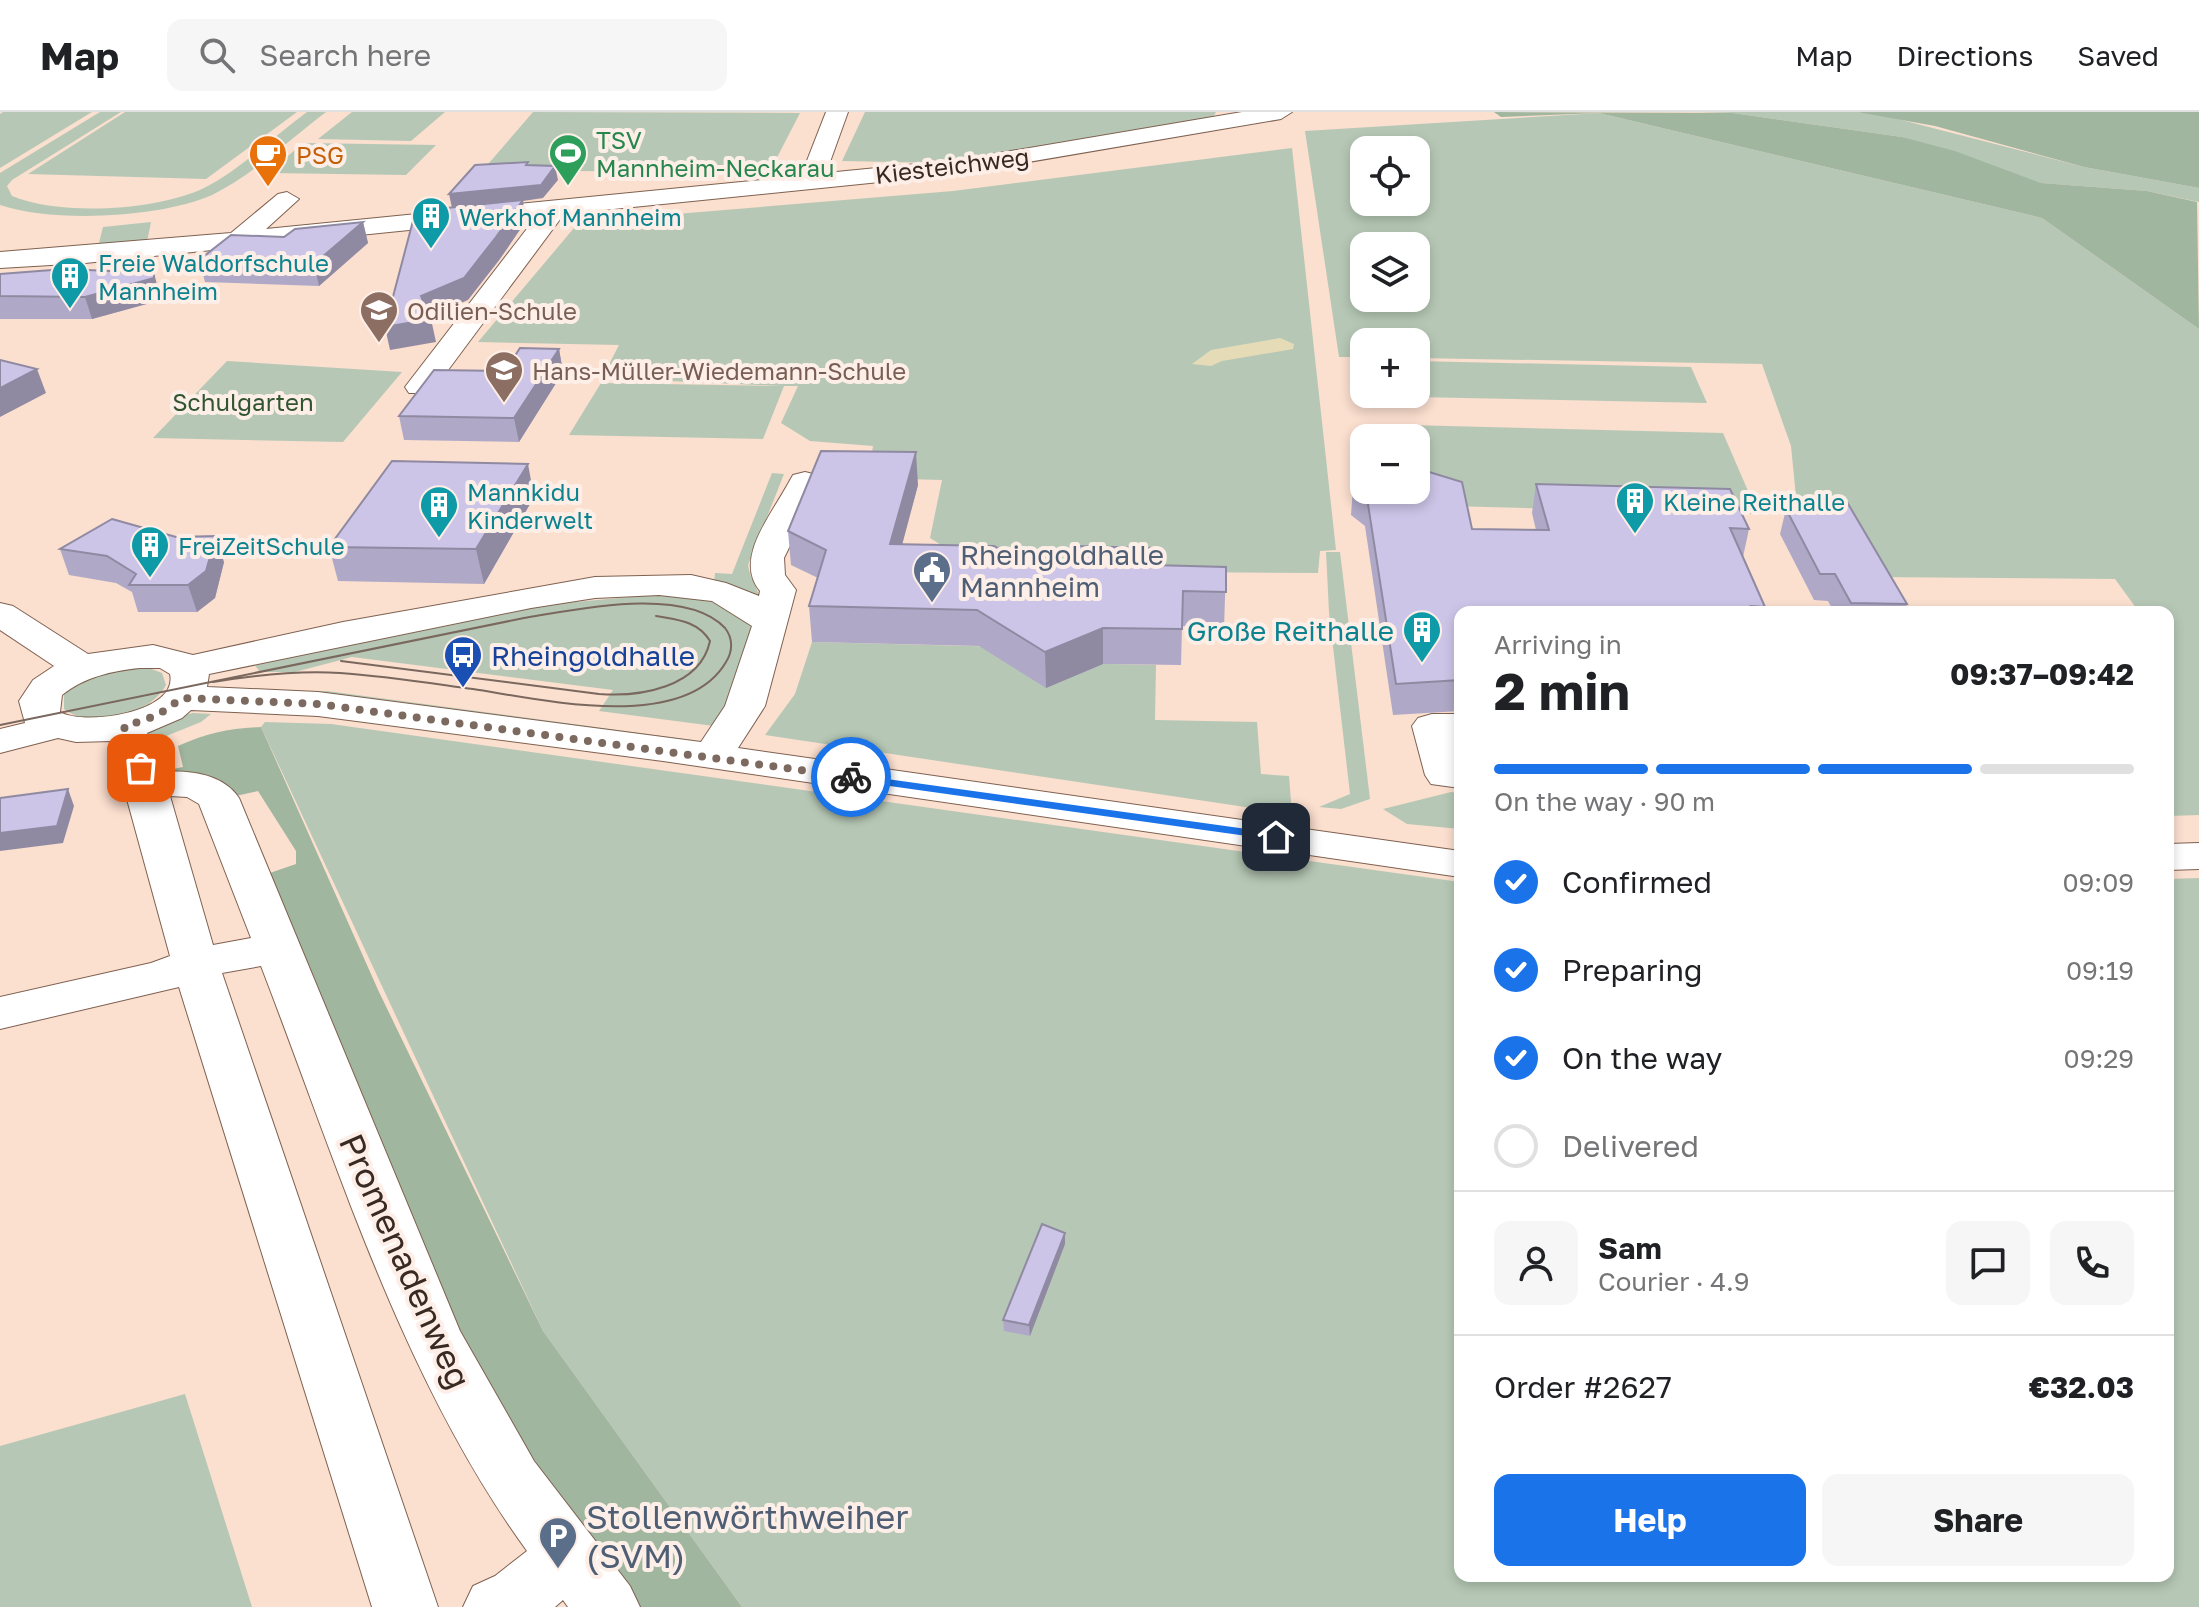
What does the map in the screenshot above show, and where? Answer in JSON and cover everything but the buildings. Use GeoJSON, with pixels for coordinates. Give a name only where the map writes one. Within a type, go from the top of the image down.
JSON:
{"type":"FeatureCollection","features":[{"type":"Feature","properties":{"kind":"street"},"geometry":{"type":"LineString","coordinates":[[811,181],[837,112]]}},
{"type":"Feature","properties":{"kind":"street","name":"Kiesteichweg"},"geometry":{"type":"LineString","coordinates":[[0,260],[238,240],[1005,161],[1281,112]]}},
{"type":"Feature","properties":{"kind":"street"},"geometry":{"type":"LineString","coordinates":[[238,240],[287,199]]}},
{"type":"Feature","properties":{"kind":"street"},"geometry":{"type":"LineString","coordinates":[[420,387],[556,208]]}},
{"type":"Feature","properties":{"kind":"street"},"geometry":{"type":"LineString","coordinates":[[712,757],[745,706],[771,624],[778,590],[767,577],[766,558],[805,482]]}},
{"type":"Feature","properties":{"kind":"street"},"geometry":{"type":"LineString","coordinates":[[0,710],[49,711],[86,731],[124,727],[158,715],[185,683],[240,654],[536,596],[599,589],[692,586],[726,594],[754,607],[771,624]]}},
{"type":"Feature","properties":{"kind":"street"},"geometry":{"type":"LineString","coordinates":[[0,614],[82,667]]}},
{"type":"Feature","properties":{"kind":"street"},"geometry":{"type":"LineString","coordinates":[[0,741],[49,711],[58,680],[82,667],[118,657],[144,655],[168,658],[185,683],[712,757],[1340,854],[1454,864]]}},
{"type":"Feature","properties":{"kind":"street"},"geometry":{"type":"LineString","coordinates":[[1454,726],[1432,726],[1446,775],[1454,776]]}},
{"type":"Feature","properties":{"kind":"street"},"geometry":{"type":"LineString","coordinates":[[124,727],[136,750],[195,963],[414,1598]]}},
{"type":"Feature","properties":{"kind":"street","name":"Promenadenweg"},"geometry":{"type":"LineString","coordinates":[[146,786],[190,785],[210,790],[218,798],[433,1336],[512,1480],[560,1582],[607,1607]]}},
{"type":"Feature","properties":{"kind":"street"},"geometry":{"type":"LineString","coordinates":[[2174,857],[2199,856]]}},
{"type":"Feature","properties":{"kind":"street"},"geometry":{"type":"LineString","coordinates":[[0,1013],[163,976],[195,963],[277,948]]}},
{"type":"Feature","properties":{"kind":"street"},"geometry":{"type":"LineString","coordinates":[[496,1607],[560,1582]]}},
{"type":"Feature","properties":{"kind":"green space"},"geometry":{"type":"Polygon","coordinates":[[[92,112],[0,168],[0,114],[92,112]]]}},
{"type":"Feature","properties":{"kind":"green space"},"geometry":{"type":"Polygon","coordinates":[[[100,112],[121,112],[12,180],[7,186],[12,196],[56,206],[108,208],[184,196],[231,172],[307,112],[326,112],[242,178],[190,203],[136,213],[77,216],[22,211],[0,205],[0,173],[100,112]]]}},
{"type":"Feature","properties":{"kind":"green space"},"geometry":{"type":"Polygon","coordinates":[[[125,112],[297,112],[206,179],[28,174],[125,112]]]}},
{"type":"Feature","properties":{"kind":"green space"},"geometry":{"type":"Polygon","coordinates":[[[352,112],[445,112],[411,141],[318,139],[352,112]]]}},
{"type":"Feature","properties":{"kind":"green space"},"geometry":{"type":"Polygon","coordinates":[[[533,112],[800,113],[769,173],[483,170],[533,112]]]}},
{"type":"Feature","properties":{"kind":"green space"},"geometry":{"type":"Polygon","coordinates":[[[865,112],[1216,112],[1212,119],[944,163],[842,161],[865,112]]]}},
{"type":"Feature","properties":{"kind":"green space"},"geometry":{"type":"Polygon","coordinates":[[[1494,112],[1733,113],[1902,137],[1955,151],[2041,183],[2147,191],[2197,202],[2199,329],[2042,218],[1599,113],[1501,117],[1494,112]]]}},
{"type":"Feature","properties":{"kind":"green space"},"geometry":{"type":"Polygon","coordinates":[[[1698,112],[1857,112],[1886,116],[2084,167],[2199,188],[2199,202],[2147,191],[2040,183],[1902,137],[1733,113],[1698,112]]]}},
{"type":"Feature","properties":{"kind":"green space"},"geometry":{"type":"Polygon","coordinates":[[[1857,112],[2199,112],[2199,188],[2084,167],[1935,126],[1857,112]]]}},
{"type":"Feature","properties":{"kind":"green space"},"geometry":{"type":"Polygon","coordinates":[[[1599,113],[2042,218],[2199,329],[2199,815],[2174,816],[2174,606],[2135,606],[2115,579],[1869,577],[1835,508],[1797,507],[1791,446],[1762,364],[1430,358],[1430,328],[1350,328],[1350,357],[1339,357],[1305,131],[1599,113]]]}},
{"type":"Feature","properties":{"kind":"green space"},"geometry":{"type":"Polygon","coordinates":[[[303,143],[436,145],[406,175],[268,173],[303,143]]]}},
{"type":"Feature","properties":{"kind":"green space"},"geometry":{"type":"Polygon","coordinates":[[[1292,148],[1336,550],[1320,551],[1318,573],[1043,571],[1014,554],[954,553],[930,538],[942,480],[868,478],[873,446],[810,441],[781,423],[798,386],[784,386],[763,439],[569,435],[601,383],[783,386],[602,378],[619,345],[478,342],[579,222],[953,191],[1292,148]]]}},
{"type":"Feature","properties":{"kind":"green space"},"geometry":{"type":"Polygon","coordinates":[[[151,222],[147,242],[98,247],[103,227],[151,222]]]}},
{"type":"Feature","properties":{"kind":"green space","name":"Schulgarten"},"geometry":{"type":"Polygon","coordinates":[[[227,361],[402,372],[343,442],[153,438],[227,361]]]}},
{"type":"Feature","properties":{"kind":"green space"},"geometry":{"type":"Polygon","coordinates":[[[1430,361],[1691,367],[1707,403],[1430,397],[1430,361]]]}},
{"type":"Feature","properties":{"kind":"green space"},"geometry":{"type":"Polygon","coordinates":[[[1430,426],[1723,433],[1758,514],[1448,506],[1430,485],[1430,426]]]}},
{"type":"Feature","properties":{"kind":"green space"},"geometry":{"type":"Polygon","coordinates":[[[772,473],[784,474],[748,565],[762,603],[714,584],[715,573],[732,574],[772,473]]]}},
{"type":"Feature","properties":{"kind":"green space"},"geometry":{"type":"Polygon","coordinates":[[[1326,552],[1340,552],[1370,799],[1341,809],[1319,807],[1350,794],[1329,612],[1326,552]]]}},
{"type":"Feature","properties":{"kind":"green space"},"geometry":{"type":"Polygon","coordinates":[[[673,593],[717,604],[736,613],[754,628],[732,698],[714,726],[599,711],[613,690],[352,657],[295,672],[260,672],[253,663],[532,606],[673,593]]]}},
{"type":"Feature","properties":{"kind":"green space"},"geometry":{"type":"Polygon","coordinates":[[[812,642],[1010,647],[1060,663],[1156,665],[1155,720],[1257,722],[1261,774],[1289,776],[1292,814],[765,735],[795,694],[812,642]]]}},
{"type":"Feature","properties":{"kind":"green space"},"geometry":{"type":"Polygon","coordinates":[[[125,666],[149,668],[162,673],[166,685],[147,704],[120,716],[90,719],[64,709],[64,694],[78,681],[125,666]]]}},
{"type":"Feature","properties":{"kind":"green space"},"geometry":{"type":"Polygon","coordinates":[[[327,691],[692,740],[673,743],[266,692],[327,691]]]}},
{"type":"Feature","properties":{"kind":"green space"},"geometry":{"type":"Polygon","coordinates":[[[193,713],[211,714],[201,722],[149,743],[145,735],[155,725],[193,713]]]}},
{"type":"Feature","properties":{"kind":"green space"},"geometry":{"type":"Polygon","coordinates":[[[265,722],[331,724],[1454,881],[1454,1582],[2174,1582],[2174,879],[2199,878],[2199,1607],[742,1607],[543,1331],[261,727],[265,722]]]}},
{"type":"Feature","properties":{"kind":"green space"},"geometry":{"type":"Polygon","coordinates":[[[261,727],[379,992],[543,1331],[742,1607],[628,1607],[504,1436],[436,1301],[267,874],[296,864],[296,851],[258,791],[231,797],[157,772],[183,767],[178,746],[219,732],[261,727]]]}},
{"type":"Feature","properties":{"kind":"green space"},"geometry":{"type":"Polygon","coordinates":[[[1454,792],[1454,828],[1407,824],[1383,809],[1454,792]]]}},
{"type":"Feature","properties":{"kind":"green space"},"geometry":{"type":"Polygon","coordinates":[[[185,1394],[252,1607],[0,1607],[0,1446],[185,1394]]]}},
{"type":"Feature","properties":{"kind":"sand"},"geometry":{"type":"Polygon","coordinates":[[[1280,338],[1294,344],[1293,349],[1222,361],[1211,366],[1192,364],[1211,350],[1280,338]]]}},
{"type":"Feature","properties":{"kind":"tram line"},"geometry":{"type":"LineString","coordinates":[[0,725],[524,618],[599,606],[657,604],[684,607],[707,615],[725,628],[731,645],[726,662],[706,684],[678,698],[645,705],[571,704],[340,673],[276,674],[213,682]]}},
{"type":"Feature","properties":{"kind":"tram line"},"geometry":{"type":"LineString","coordinates":[[341,661],[599,694],[632,694],[681,679],[694,670],[704,657],[710,641],[693,625],[656,616]]}},
{"type":"Feature","properties":{"kind":"way so far"},"geometry":{"type":"LineString","coordinates":[[141,768],[124,727],[158,715],[182,698],[235,703],[318,704],[851,777]]}},
{"type":"Feature","properties":{"kind":"place","name":"TSV Mannheim-Neckarau"},"geometry":{"type":"Point","coordinates":[568,187]}},
{"type":"Feature","properties":{"kind":"place","name":"PSG"},"geometry":{"type":"Point","coordinates":[268,188]}},
{"type":"Feature","properties":{"kind":"place","name":"Werkhof Mannheim"},"geometry":{"type":"Point","coordinates":[431,250]}},
{"type":"Feature","properties":{"kind":"place","name":"Freie Waldorfschule Mannheim"},"geometry":{"type":"Point","coordinates":[70,310]}},
{"type":"Feature","properties":{"kind":"place","name":"Odilien-Schule"},"geometry":{"type":"Point","coordinates":[379,344]}},
{"type":"Feature","properties":{"kind":"place","name":"Hans-Müller-Wiedemann-Schule"},"geometry":{"type":"Point","coordinates":[504,404]}},
{"type":"Feature","properties":{"kind":"place","name":"Kleine Reithalle"},"geometry":{"type":"Point","coordinates":[1635,535]}},
{"type":"Feature","properties":{"kind":"place","name":"Mannkidu Kinderwelt"},"geometry":{"type":"Point","coordinates":[439,539]}},
{"type":"Feature","properties":{"kind":"place","name":"FreiZeitSchule"},"geometry":{"type":"Point","coordinates":[150,579]}},
{"type":"Feature","properties":{"kind":"place","name":"Rheingoldhalle Mannheim"},"geometry":{"type":"Point","coordinates":[932,604]}},
{"type":"Feature","properties":{"kind":"place","name":"Große Reithalle"},"geometry":{"type":"Point","coordinates":[1422,664]}},
{"type":"Feature","properties":{"kind":"place","name":"Rheingoldhalle"},"geometry":{"type":"Point","coordinates":[463,689]}},
{"type":"Feature","properties":{"kind":"place","name":"Stollenwörthweiher (SVM)"},"geometry":{"type":"Point","coordinates":[558,1570]}},
{"type":"Feature","properties":{"kind":"route"},"geometry":{"type":"LineString","coordinates":[[851,777],[1276,837]]}}]}
